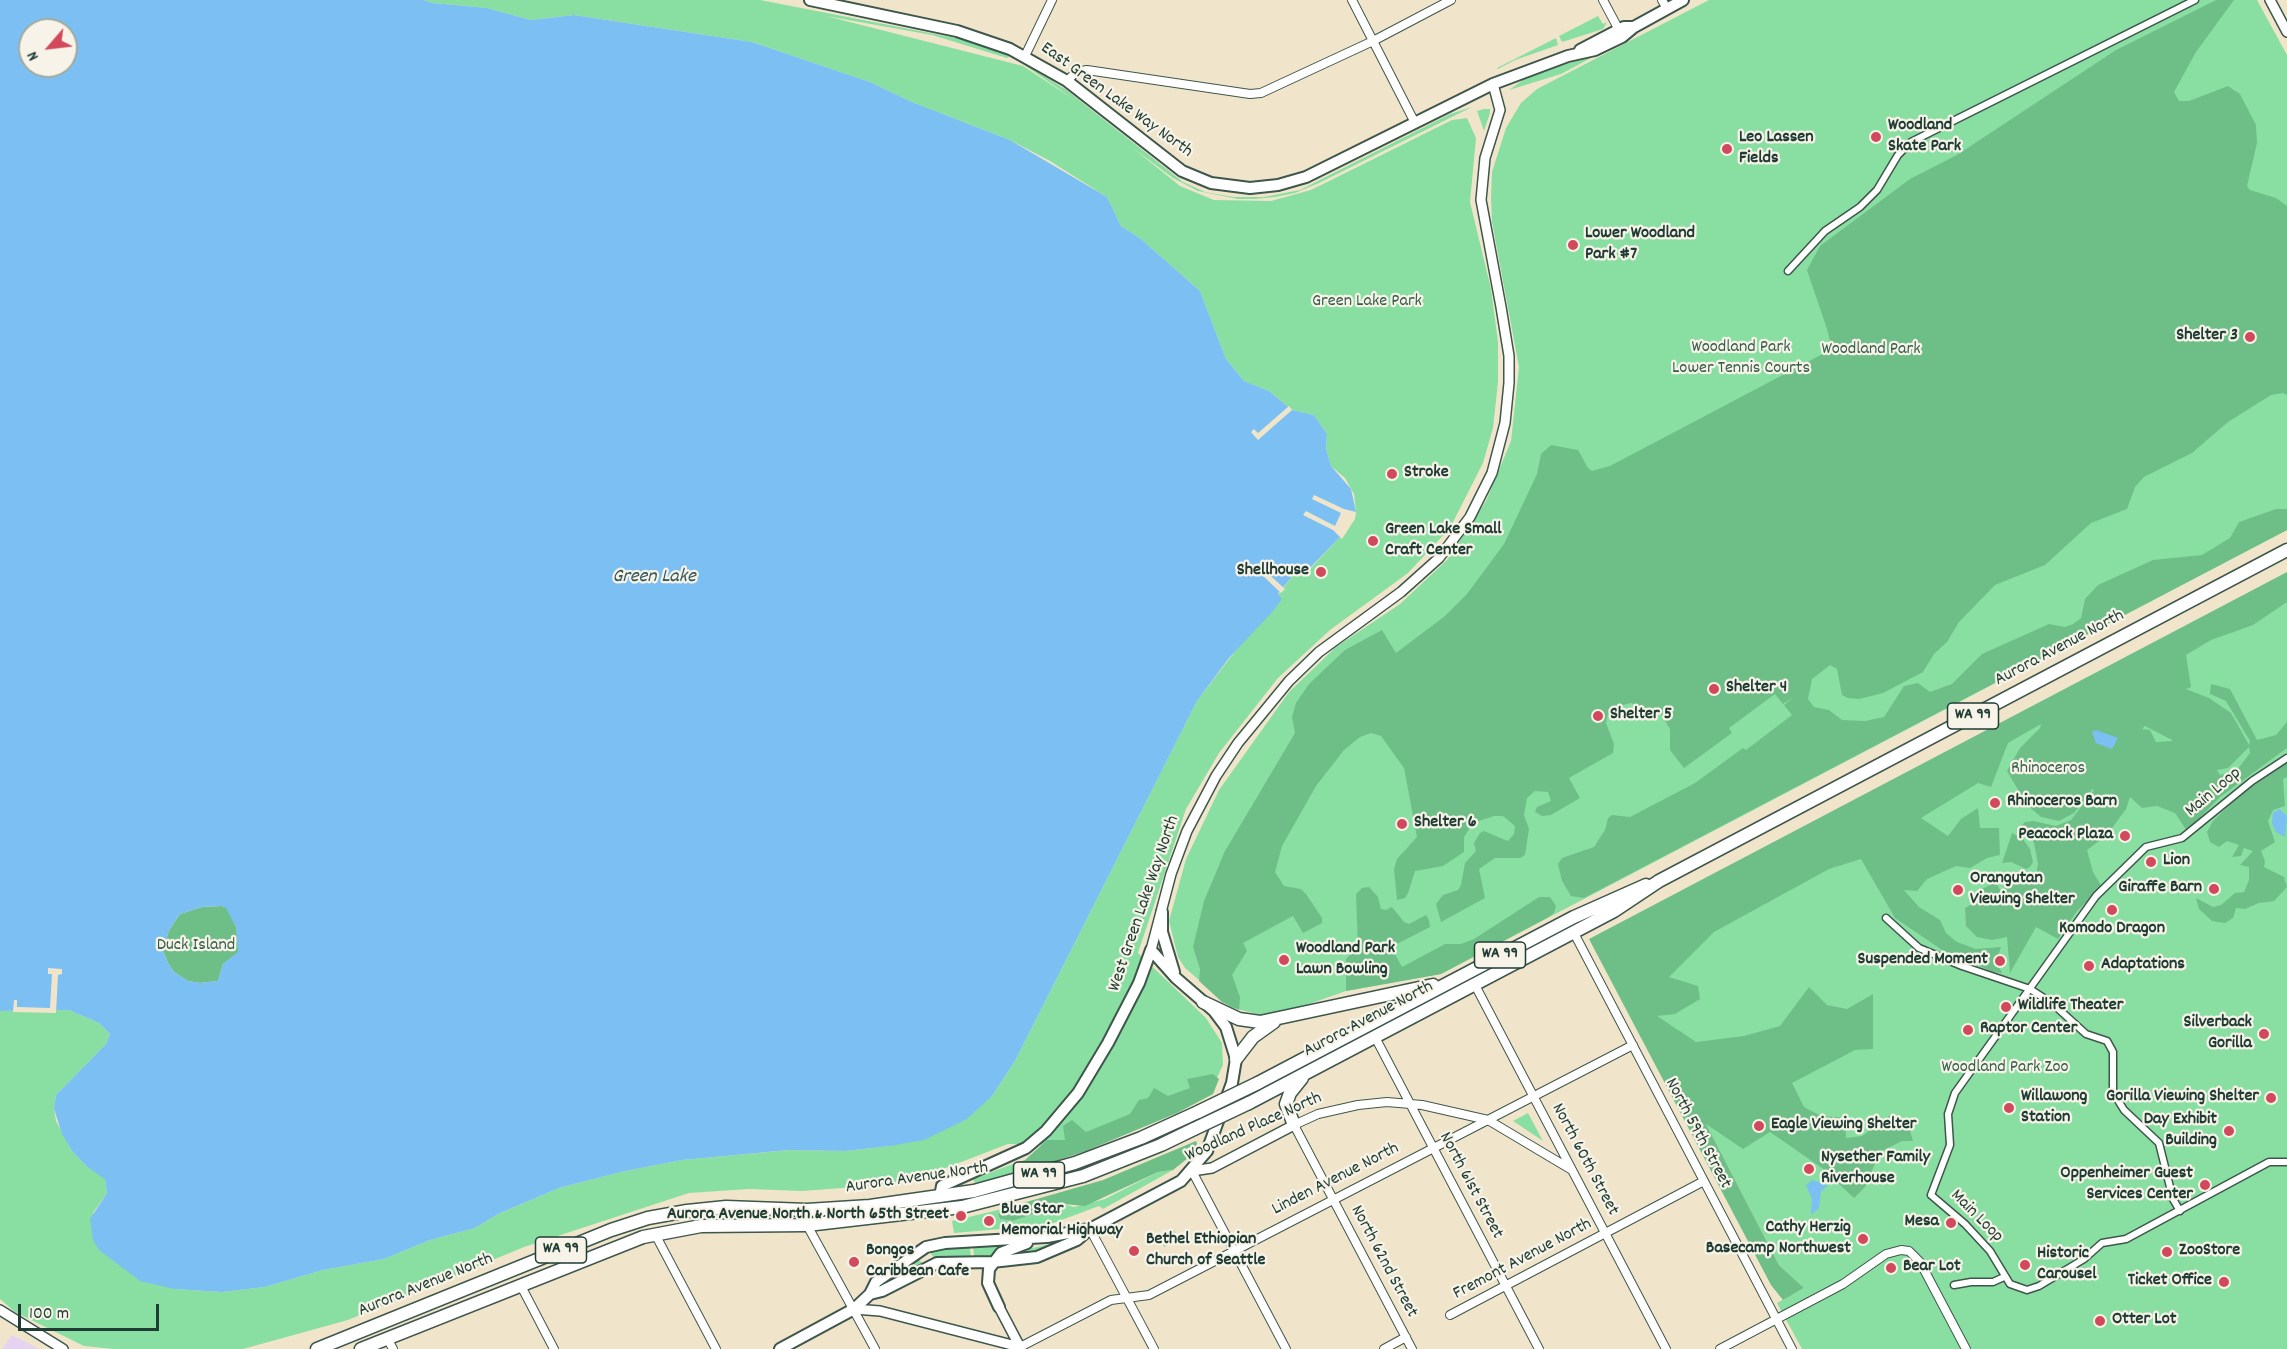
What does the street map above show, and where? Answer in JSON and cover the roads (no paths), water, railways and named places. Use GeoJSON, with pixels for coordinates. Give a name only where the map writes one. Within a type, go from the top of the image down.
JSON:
{"type":"FeatureCollection","features":[{"type":"Feature","properties":{"kind":"highway","name":"Aurora Avenue North"},"geometry":{"type":"LineString","coordinates":[[361,1349],[390,1343],[520,1284],[618,1245],[655,1234],[724,1224],[807,1225],[922,1214],[1003,1199],[1113,1165],[1194,1129],[1375,1038],[1614,911],[1659,881],[2287,550]]}},
{"type":"Feature","properties":{"kind":"highway","name":"Aurora Avenue North"},"geometry":{"type":"LineString","coordinates":[[317,1349],[611,1230],[648,1218],[707,1209],[838,1209],[939,1197],[1008,1183],[1076,1163],[1141,1138],[1258,1083],[1611,899],[1659,881]]}},
{"type":"Feature","properties":{"kind":"highway"},"geometry":{"type":"LineString","coordinates":[[1203,1002],[1246,1021],[1278,1020],[1454,980]]}},
{"type":"Feature","properties":{"kind":"highway"},"geometry":{"type":"LineString","coordinates":[[1236,1059],[1253,1037],[1278,1020]]}},
{"type":"Feature","properties":{"kind":"highway"},"geometry":{"type":"LineString","coordinates":[[1294,1125],[1286,1104],[1290,1093],[1305,1074]]}},
{"type":"Feature","properties":{"kind":"main road","name":"East Green Lake Way North"},"geometry":{"type":"LineString","coordinates":[[810,0],[957,31],[1025,56],[1067,81],[1182,171],[1201,180],[1231,187],[1260,188],[1297,181],[1493,84],[1570,56]]}},
{"type":"Feature","properties":{"kind":"main road"},"geometry":{"type":"LineString","coordinates":[[1570,56],[1595,50],[1622,37],[1665,4],[1683,0]]}},
{"type":"Feature","properties":{"kind":"main road"},"geometry":{"type":"LineString","coordinates":[[1570,56],[1618,30],[1634,27]]}},
{"type":"Feature","properties":{"kind":"main road"},"geometry":{"type":"LineString","coordinates":[[1162,912],[1163,939],[1176,978]]}},
{"type":"Feature","properties":{"kind":"main road"},"geometry":{"type":"LineString","coordinates":[[1151,950],[1226,1027],[1236,1059],[1232,1083],[1207,1151],[1192,1171]]}},
{"type":"Feature","properties":{"kind":"main road","name":"West Green Lake Way North"},"geometry":{"type":"LineString","coordinates":[[939,1197],[942,1186],[1015,1154],[1046,1131],[1078,1093],[1108,1042],[1139,983],[1151,950]]}},
{"type":"Feature","properties":{"kind":"main road","name":"Woodland Place North"},"geometry":{"type":"LineString","coordinates":[[870,1294],[882,1291],[930,1266],[950,1262],[992,1262],[1037,1257],[1077,1240],[1090,1229],[1181,1181],[1192,1171]]}},
{"type":"Feature","properties":{"kind":"main road","name":"Woodland Place North"},"geometry":{"type":"LineString","coordinates":[[854,1309],[870,1294],[876,1282],[919,1251],[937,1244],[1047,1238],[1090,1229]]}},
{"type":"Feature","properties":{"kind":"main road"},"geometry":{"type":"LineString","coordinates":[[999,1307],[988,1283],[992,1262],[1000,1253],[1047,1238]]}},
{"type":"Feature","properties":{"kind":"main road"},"geometry":{"type":"LineString","coordinates":[[919,1251],[930,1266]]}},
{"type":"Feature","properties":{"kind":"main road"},"geometry":{"type":"LineString","coordinates":[[999,1307],[992,1280],[996,1267],[1037,1257]]}},
{"type":"Feature","properties":{"kind":"main road"},"geometry":{"type":"LineString","coordinates":[[780,1349],[854,1309]]}},
{"type":"Feature","properties":{"kind":"street"},"geometry":{"type":"LineString","coordinates":[[1025,56],[1052,0]]}},
{"type":"Feature","properties":{"kind":"street"},"geometry":{"type":"LineString","coordinates":[[1352,0],[1414,122]]}},
{"type":"Feature","properties":{"kind":"street"},"geometry":{"type":"LineString","coordinates":[[1067,81],[1076,72],[1087,70],[1250,94],[1272,89],[1373,41],[1451,0]]}},
{"type":"Feature","properties":{"kind":"street"},"geometry":{"type":"LineString","coordinates":[[1603,0],[1618,30]]}},
{"type":"Feature","properties":{"kind":"street"},"geometry":{"type":"LineString","coordinates":[[1788,272],[1825,231],[1860,207],[1877,190],[1898,155],[1911,142],[2195,0]]}},
{"type":"Feature","properties":{"kind":"street"},"geometry":{"type":"LineString","coordinates":[[2270,0],[2287,32]]}},
{"type":"Feature","properties":{"kind":"street","name":"West Green Lake Way North"},"geometry":{"type":"LineString","coordinates":[[1151,950],[1171,874],[1192,820],[1216,776],[1238,743],[1289,681],[1319,652],[1401,592],[1439,558],[1470,517],[1492,473],[1505,423],[1509,384],[1509,356],[1480,200],[1485,158],[1500,110],[1493,84]]}},
{"type":"Feature","properties":{"kind":"street","name":"Main Loop"},"geometry":{"type":"LineString","coordinates":[[2004,1277],[1990,1251],[1965,1224],[1931,1195],[1950,1144],[1948,1114],[1955,1094],[2083,913],[2136,855],[2154,843],[2182,838],[2252,780],[2287,758]]}},
{"type":"Feature","properties":{"kind":"street"},"geometry":{"type":"LineString","coordinates":[[1886,918],[1919,948],[1962,966],[2030,989],[2053,1004],[2086,1034],[2109,1044],[2113,1052],[2113,1090],[2134,1122],[2159,1143],[2174,1199],[2180,1211]]}},
{"type":"Feature","properties":{"kind":"street","name":"North 59th Street"},"geometry":{"type":"LineString","coordinates":[[1574,933],[1792,1349]]}},
{"type":"Feature","properties":{"kind":"street","name":"North 60th Street"},"geometry":{"type":"LineString","coordinates":[[1475,985],[1666,1349]]}},
{"type":"Feature","properties":{"kind":"street","name":"North 61st Street"},"geometry":{"type":"LineString","coordinates":[[1375,1038],[1539,1349]]}},
{"type":"Feature","properties":{"kind":"street","name":"Linden Avenue North"},"geometry":{"type":"LineString","coordinates":[[1021,1348],[1111,1300],[1149,1296],[1633,1045]]}},
{"type":"Feature","properties":{"kind":"street","name":"Woodland Place North"},"geometry":{"type":"LineString","coordinates":[[1192,1171],[1212,1168],[1318,1114],[1358,1105],[1410,1103],[1488,1120],[1572,1170]]}},
{"type":"Feature","properties":{"kind":"street","name":"North 62nd Street"},"geometry":{"type":"LineString","coordinates":[[1294,1125],[1412,1349]]}},
{"type":"Feature","properties":{"kind":"street"},"geometry":{"type":"LineString","coordinates":[[1954,1286],[1971,1282],[1993,1282],[2004,1277],[2018,1288],[2036,1287],[2084,1259],[2102,1243],[2126,1239],[2270,1162],[2287,1162]]}},
{"type":"Feature","properties":{"kind":"street"},"geometry":{"type":"LineString","coordinates":[[1192,1171],[1286,1349]]}},
{"type":"Feature","properties":{"kind":"street","name":"Fremont Avenue North"},"geometry":{"type":"LineString","coordinates":[[1450,1315],[1704,1181]]}},
{"type":"Feature","properties":{"kind":"street"},"geometry":{"type":"LineString","coordinates":[[807,1225],[875,1349]]}},
{"type":"Feature","properties":{"kind":"street"},"geometry":{"type":"LineString","coordinates":[[1090,1229],[1154,1349]]}},
{"type":"Feature","properties":{"kind":"street"},"geometry":{"type":"LineString","coordinates":[[655,1234],[716,1349]]}},
{"type":"Feature","properties":{"kind":"street"},"geometry":{"type":"LineString","coordinates":[[1720,1349],[1843,1284],[1886,1254],[1901,1250],[1915,1256],[1920,1262],[1966,1349]]}},
{"type":"Feature","properties":{"kind":"street"},"geometry":{"type":"LineString","coordinates":[[520,1284],[554,1349]]}},
{"type":"Feature","properties":{"kind":"street"},"geometry":{"type":"LineString","coordinates":[[999,1307],[1021,1348]]}},
{"type":"Feature","properties":{"kind":"street"},"geometry":{"type":"LineString","coordinates":[[854,1309],[880,1311],[1021,1348]]}},
{"type":"Feature","properties":{"kind":"street"},"geometry":{"type":"LineString","coordinates":[[0,1310],[63,1349]]}},
{"type":"Feature","properties":{"kind":"street"},"geometry":{"type":"LineString","coordinates":[[1384,1349],[1406,1337]]}},
{"type":"Feature","properties":{"kind":"water","name":"Green Lake"},"geometry":{"type":"Polygon","coordinates":[[[0,0],[423,0],[487,8],[531,20],[574,15],[752,42],[870,82],[912,102],[1010,140],[1107,197],[1121,226],[1141,239],[1200,291],[1226,359],[1244,381],[1269,391],[1292,410],[1314,415],[1327,434],[1326,448],[1331,466],[1351,489],[1356,512],[1340,537],[1309,569],[1303,564],[1298,569],[1278,594],[1282,599],[1273,611],[1229,658],[1197,701],[1015,1061],[992,1096],[967,1119],[924,1140],[846,1151],[789,1150],[682,1160],[621,1172],[559,1188],[498,1214],[475,1228],[430,1240],[384,1259],[323,1270],[265,1287],[222,1292],[174,1289],[140,1281],[99,1250],[93,1240],[90,1219],[107,1193],[105,1179],[87,1167],[72,1151],[62,1134],[54,1109],[56,1095],[106,1044],[110,1034],[99,1023],[69,1010],[0,1011],[0,0]],[[222,906],[202,907],[180,914],[169,930],[163,951],[174,972],[188,981],[200,983],[218,981],[223,964],[238,952],[236,927],[226,908],[222,906]]]}},
{"type":"Feature","properties":{"kind":"water"},"geometry":{"type":"Polygon","coordinates":[[[2096,730],[2118,738],[2112,749],[2096,743],[2092,732],[2096,730]]]}},
{"type":"Feature","properties":{"kind":"water"},"geometry":{"type":"Polygon","coordinates":[[[2279,809],[2287,816],[2285,837],[2276,832],[2272,823],[2273,813],[2279,809]]]}},
{"type":"Feature","properties":{"kind":"water"},"geometry":{"type":"Polygon","coordinates":[[[1813,1180],[1828,1186],[1821,1191],[1819,1208],[1811,1215],[1812,1199],[1806,1185],[1813,1180]]]}},
{"type":"Feature","properties":{"kind":"place","name":"Woodland Skate Park"},"geometry":{"type":"Point","coordinates":[1876,137]}},
{"type":"Feature","properties":{"kind":"place","name":"Leo Lassen Fields"},"geometry":{"type":"Point","coordinates":[1727,149]}},
{"type":"Feature","properties":{"kind":"place","name":"Lower Woodland Park #7"},"geometry":{"type":"Point","coordinates":[1573,245]}},
{"type":"Feature","properties":{"kind":"place","name":"Shelter 3"},"geometry":{"type":"Point","coordinates":[2250,337]}},
{"type":"Feature","properties":{"kind":"place","name":"Stroke"},"geometry":{"type":"Point","coordinates":[1392,474]}},
{"type":"Feature","properties":{"kind":"place","name":"Green Lake Small Craft Center"},"geometry":{"type":"Point","coordinates":[1373,541]}},
{"type":"Feature","properties":{"kind":"place","name":"Shellhouse"},"geometry":{"type":"Point","coordinates":[1321,572]}},
{"type":"Feature","properties":{"kind":"place","name":"Shelter 4"},"geometry":{"type":"Point","coordinates":[1714,689]}},
{"type":"Feature","properties":{"kind":"place","name":"Shelter 5"},"geometry":{"type":"Point","coordinates":[1598,716]}},
{"type":"Feature","properties":{"kind":"place","name":"Rhinoceros Barn"},"geometry":{"type":"Point","coordinates":[1995,803]}},
{"type":"Feature","properties":{"kind":"place","name":"Shelter 6"},"geometry":{"type":"Point","coordinates":[1402,824]}},
{"type":"Feature","properties":{"kind":"place","name":"Peacock Plaza"},"geometry":{"type":"Point","coordinates":[2125,836]}},
{"type":"Feature","properties":{"kind":"place","name":"Lion"},"geometry":{"type":"Point","coordinates":[2151,862]}},
{"type":"Feature","properties":{"kind":"place","name":"Giraffe Barn"},"geometry":{"type":"Point","coordinates":[2214,889]}},
{"type":"Feature","properties":{"kind":"place","name":"Orangutan Viewing Shelter"},"geometry":{"type":"Point","coordinates":[1958,890]}},
{"type":"Feature","properties":{"kind":"place","name":"Komodo Dragon"},"geometry":{"type":"Point","coordinates":[2112,910]}},
{"type":"Feature","properties":{"kind":"place","name":"Woodland Park Lawn Bowling"},"geometry":{"type":"Point","coordinates":[1284,960]}},
{"type":"Feature","properties":{"kind":"place","name":"Suspended Moment"},"geometry":{"type":"Point","coordinates":[2000,961]}},
{"type":"Feature","properties":{"kind":"place","name":"Adaptations"},"geometry":{"type":"Point","coordinates":[2089,966]}},
{"type":"Feature","properties":{"kind":"place","name":"Wildlife Theater"},"geometry":{"type":"Point","coordinates":[2006,1007]}},
{"type":"Feature","properties":{"kind":"place","name":"Raptor Center"},"geometry":{"type":"Point","coordinates":[1968,1030]}},
{"type":"Feature","properties":{"kind":"place","name":"Silverback Gorilla"},"geometry":{"type":"Point","coordinates":[2264,1034]}},
{"type":"Feature","properties":{"kind":"place","name":"Gorilla Viewing Shelter"},"geometry":{"type":"Point","coordinates":[2271,1098]}},
{"type":"Feature","properties":{"kind":"place","name":"Willawong Station"},"geometry":{"type":"Point","coordinates":[2009,1108]}},
{"type":"Feature","properties":{"kind":"place","name":"Eagle Viewing Shelter"},"geometry":{"type":"Point","coordinates":[1759,1126]}},
{"type":"Feature","properties":{"kind":"place","name":"Day Exhibit Building"},"geometry":{"type":"Point","coordinates":[2229,1131]}},
{"type":"Feature","properties":{"kind":"place","name":"Nysether Family Riverhouse"},"geometry":{"type":"Point","coordinates":[1809,1169]}},
{"type":"Feature","properties":{"kind":"place","name":"Oppenheimer Guest Services Center"},"geometry":{"type":"Point","coordinates":[2205,1185]}},
{"type":"Feature","properties":{"kind":"place","name":"Aurora Avenue North & North 65th Street"},"geometry":{"type":"Point","coordinates":[961,1216]}},
{"type":"Feature","properties":{"kind":"place","name":"Blue Star Memorial Highway"},"geometry":{"type":"Point","coordinates":[989,1221]}},
{"type":"Feature","properties":{"kind":"place","name":"Mesa"},"geometry":{"type":"Point","coordinates":[1951,1223]}},
{"type":"Feature","properties":{"kind":"place","name":"Cathy Herzig Basecamp Northwest"},"geometry":{"type":"Point","coordinates":[1863,1239]}},
{"type":"Feature","properties":{"kind":"place","name":"Bethel Ethiopian Church of Seattle"},"geometry":{"type":"Point","coordinates":[1134,1251]}},
{"type":"Feature","properties":{"kind":"place","name":"ZooStore"},"geometry":{"type":"Point","coordinates":[2167,1252]}},
{"type":"Feature","properties":{"kind":"place","name":"Bongos Caribbean Cafe"},"geometry":{"type":"Point","coordinates":[854,1262]}},
{"type":"Feature","properties":{"kind":"place","name":"Historic Carousel"},"geometry":{"type":"Point","coordinates":[2025,1265]}},
{"type":"Feature","properties":{"kind":"place","name":"Bear Lot"},"geometry":{"type":"Point","coordinates":[1891,1268]}},
{"type":"Feature","properties":{"kind":"place","name":"Ticket Office"},"geometry":{"type":"Point","coordinates":[2224,1282]}},
{"type":"Feature","properties":{"kind":"place","name":"Otter Lot"},"geometry":{"type":"Point","coordinates":[2100,1321]}},
{"type":"Feature","properties":{"kind":"park label","name":"Green Lake Park"},"geometry":{"type":"Point","coordinates":[1367,303]}},
{"type":"Feature","properties":{"kind":"park label","name":"Woodland Park"},"geometry":{"type":"Point","coordinates":[1871,351]}},
{"type":"Feature","properties":{"kind":"park label","name":"Woodland Park Lower Tennis Courts"},"geometry":{"type":"Point","coordinates":[1741,359]}},
{"type":"Feature","properties":{"kind":"park label","name":"Rhinoceros"},"geometry":{"type":"Point","coordinates":[2048,770]}},
{"type":"Feature","properties":{"kind":"park label","name":"Duck Island"},"geometry":{"type":"Point","coordinates":[196,947]}},
{"type":"Feature","properties":{"kind":"park label","name":"Woodland Park Zoo"},"geometry":{"type":"Point","coordinates":[2005,1069]}}]}
